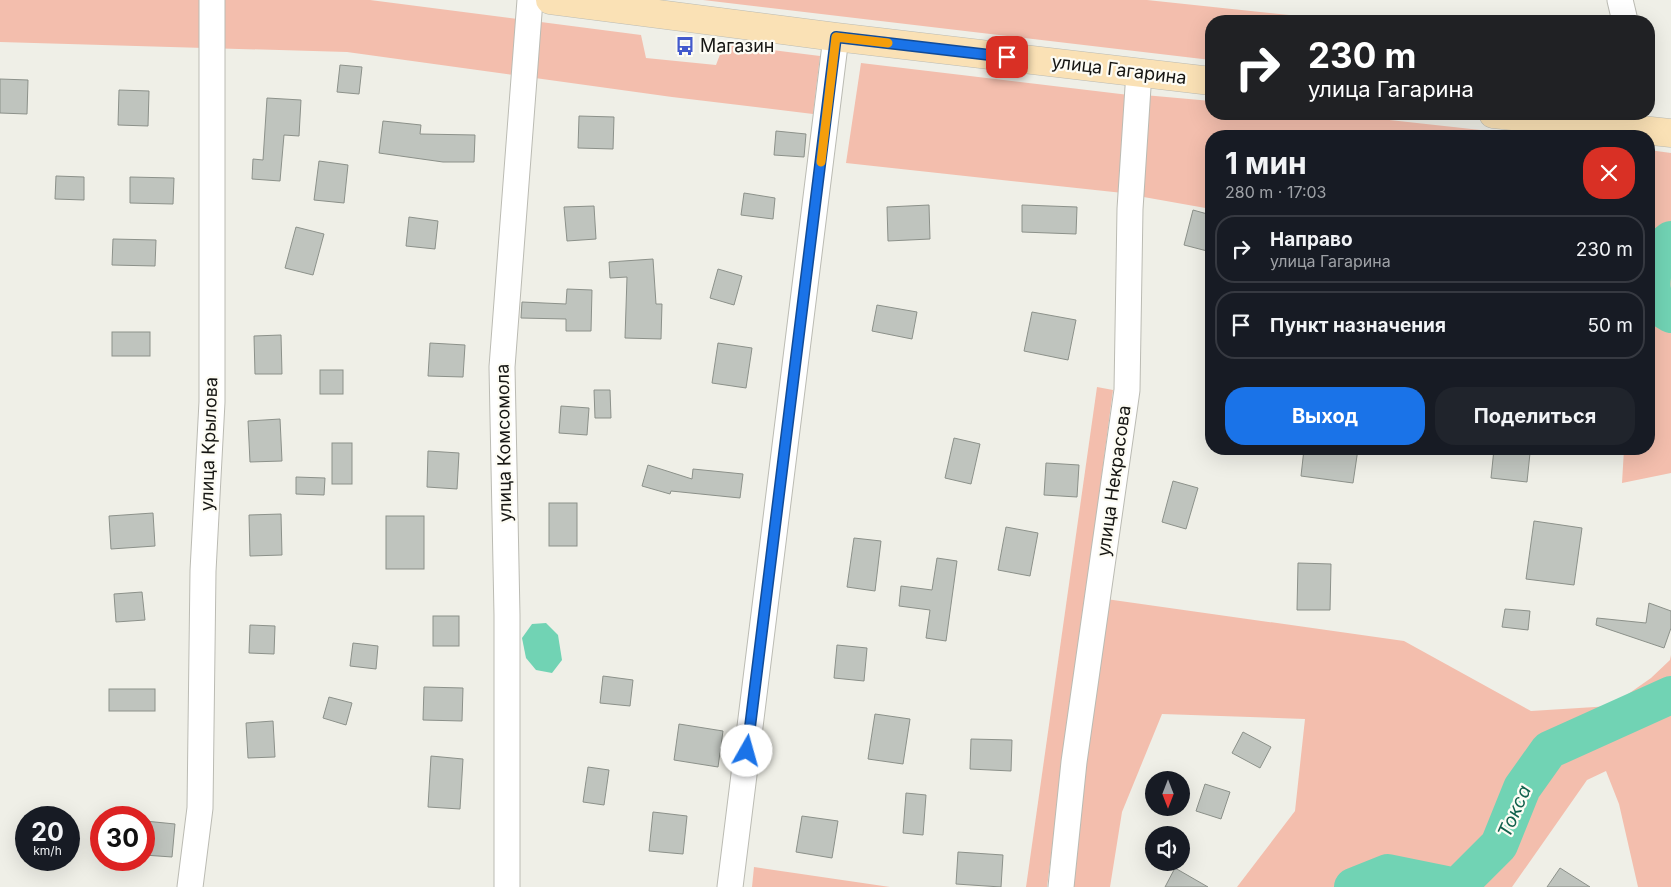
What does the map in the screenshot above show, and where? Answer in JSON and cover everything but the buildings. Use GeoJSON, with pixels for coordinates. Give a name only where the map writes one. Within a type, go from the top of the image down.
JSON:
{"type":"FeatureCollection","features":[{"type":"Feature","properties":{"kind":"main road","name":"улица Гагарина"},"geometry":{"type":"LineString","coordinates":[[550,0],[836,37],[1205,80]]}},
{"type":"Feature","properties":{"kind":"main road"},"geometry":{"type":"LineString","coordinates":[[1620,120],[1641,121],[1671,133]]}},
{"type":"Feature","properties":{"kind":"street","name":"улица Крылова"},"geometry":{"type":"LineString","coordinates":[[190,887],[200,808],[203,571],[212,402],[212,0]]}},
{"type":"Feature","properties":{"kind":"street","name":"улица Комсомола"},"geometry":{"type":"LineString","coordinates":[[507,887],[507,615],[502,368],[530,0]]}},
{"type":"Feature","properties":{"kind":"street"},"geometry":{"type":"LineString","coordinates":[[1620,0],[1624,15]]}},
{"type":"Feature","properties":{"kind":"street"},"geometry":{"type":"LineString","coordinates":[[730,887],[836,37]]}},
{"type":"Feature","properties":{"kind":"street","name":"улица Некрасова"},"geometry":{"type":"LineString","coordinates":[[1060,887],[1074,762],[1127,390],[1130,209],[1139,72]]}},
{"type":"Feature","properties":{"kind":"shaded area"},"geometry":{"type":"Polygon","coordinates":[[[0,0],[370,0],[641,35],[646,58],[716,65],[724,44],[820,56],[813,114],[672,97],[347,52],[0,42],[0,0]]]}},
{"type":"Feature","properties":{"kind":"shaded area"},"geometry":{"type":"Polygon","coordinates":[[[703,0],[1147,0],[1289,15],[1205,15],[1205,59],[703,0]]]}},
{"type":"Feature","properties":{"kind":"shaded area"},"geometry":{"type":"Polygon","coordinates":[[[861,63],[1129,95],[1123,193],[846,163],[861,63]]]}},
{"type":"Feature","properties":{"kind":"shaded area"},"geometry":{"type":"Polygon","coordinates":[[[1144,95],[1205,100],[1205,120],[1390,120],[1481,130],[1205,130],[1205,208],[1138,196],[1144,95]]]}},
{"type":"Feature","properties":{"kind":"shaded area"},"geometry":{"type":"Polygon","coordinates":[[[1655,151],[1671,153],[1671,473],[1622,483],[1624,455],[1655,455],[1655,151]]]}},
{"type":"Feature","properties":{"kind":"shaded area"},"geometry":{"type":"Polygon","coordinates":[[[1097,387],[1113,390],[1047,887],[1026,887],[1097,387]]]}},
{"type":"Feature","properties":{"kind":"shaded area"},"geometry":{"type":"Polygon","coordinates":[[[1106,599],[1404,641],[1531,711],[1611,706],[1651,678],[1670,660],[1671,655],[1671,887],[1638,887],[1619,804],[1606,771],[1587,780],[1512,887],[1237,887],[1295,811],[1305,719],[1162,714],[1122,812],[1110,887],[1070,887],[1106,599]]]}},
{"type":"Feature","properties":{"kind":"shaded area"},"geometry":{"type":"Polygon","coordinates":[[[546,623],[558,635],[562,660],[552,673],[536,670],[526,658],[522,638],[532,624],[546,623]]]}},
{"type":"Feature","properties":{"kind":"shaded area"},"geometry":{"type":"Polygon","coordinates":[[[754,867],[890,887],[752,887],[754,867]]]}},
{"type":"Feature","properties":{"kind":"waterway","name":"Токса"},"geometry":{"type":"LineString","coordinates":[[1655,260],[1657,251],[1671,240]]}},
{"type":"Feature","properties":{"kind":"waterway","name":"Токса"},"geometry":{"type":"LineString","coordinates":[[1655,298],[1662,308],[1671,314]]}},
{"type":"Feature","properties":{"kind":"waterway","name":"Токса"},"geometry":{"type":"LineString","coordinates":[[1353,887],[1388,873],[1457,887],[1499,845],[1522,788],[1549,750],[1671,695]]}},
{"type":"Feature","properties":{"kind":"slow traffic"},"geometry":{"type":"LineString","coordinates":[[821,162],[836,37],[888,43]]}},
{"type":"Feature","properties":{"kind":"place","name":"Магазин"},"geometry":{"type":"Point","coordinates":[685,46]}},
{"type":"Feature","properties":{"kind":"route"},"geometry":{"type":"LineString","coordinates":[[747,751],[836,37],[1007,57]]}}]}
